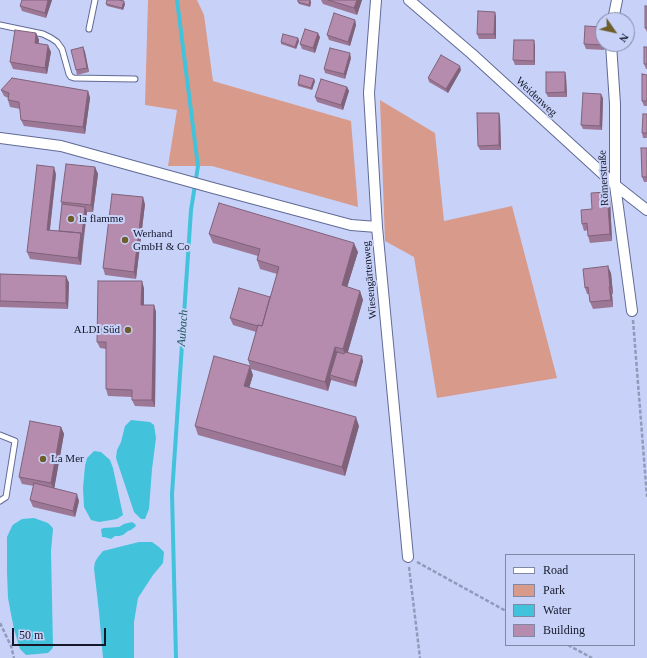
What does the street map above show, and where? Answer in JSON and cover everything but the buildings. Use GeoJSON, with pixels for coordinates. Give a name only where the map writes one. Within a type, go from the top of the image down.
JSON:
{"type":"FeatureCollection","features":[{"type":"Feature","properties":{"kind":"street","name":"Wiesengärtenweg"},"geometry":{"type":"LineString","coordinates":[[376,0],[369,93],[377,227],[408,557]]}},
{"type":"Feature","properties":{"kind":"street","name":"Weidenweg"},"geometry":{"type":"LineString","coordinates":[[409,0],[472,54],[614,185],[647,210]]}},
{"type":"Feature","properties":{"kind":"street"},"geometry":{"type":"LineString","coordinates":[[614,12],[616,0]]}},
{"type":"Feature","properties":{"kind":"street","name":"Römerstraße"},"geometry":{"type":"LineString","coordinates":[[612,52],[615,104],[614,185],[632,311]]}},
{"type":"Feature","properties":{"kind":"street"},"geometry":{"type":"LineString","coordinates":[[0,138],[62,146],[351,225],[377,227]]}},
{"type":"Feature","properties":{"kind":"lane"},"geometry":{"type":"LineString","coordinates":[[89,29],[95,0]]}},
{"type":"Feature","properties":{"kind":"lane"},"geometry":{"type":"LineString","coordinates":[[0,25],[43,34],[57,42],[62,49],[71,77],[135,79]]}},
{"type":"Feature","properties":{"kind":"lane"},"geometry":{"type":"LineString","coordinates":[[0,435],[15,441],[6,496],[0,501]]}},
{"type":"Feature","properties":{"kind":"path"},"geometry":{"type":"LineString","coordinates":[[632,311],[647,497]]}},
{"type":"Feature","properties":{"kind":"path"},"geometry":{"type":"LineString","coordinates":[[408,557],[505,610]]}},
{"type":"Feature","properties":{"kind":"path"},"geometry":{"type":"LineString","coordinates":[[408,557],[420,658]]}},
{"type":"Feature","properties":{"kind":"path"},"geometry":{"type":"LineString","coordinates":[[0,623],[11,646],[14,658]]}},
{"type":"Feature","properties":{"kind":"path"},"geometry":{"type":"LineString","coordinates":[[570,646],[592,658]]}},
{"type":"Feature","properties":{"kind":"green space"},"geometry":{"type":"Polygon","coordinates":[[[148,0],[197,0],[204,15],[213,81],[351,121],[358,207],[212,166],[168,166],[177,110],[145,105],[148,0]]]}},
{"type":"Feature","properties":{"kind":"green space"},"geometry":{"type":"Polygon","coordinates":[[[380,100],[435,133],[444,221],[512,206],[557,378],[437,398],[414,257],[385,241],[380,100]]]}},
{"type":"Feature","properties":{"kind":"water"},"geometry":{"type":"Polygon","coordinates":[[[131,420],[150,422],[154,425],[156,438],[149,509],[145,519],[141,519],[134,512],[116,458],[117,450],[121,442],[125,426],[131,420]]]}},
{"type":"Feature","properties":{"kind":"water"},"geometry":{"type":"Polygon","coordinates":[[[94,451],[101,452],[110,460],[113,468],[123,515],[117,519],[99,522],[91,520],[84,507],[83,488],[85,466],[87,458],[94,451]]]}},
{"type":"Feature","properties":{"kind":"water"},"geometry":{"type":"Polygon","coordinates":[[[34,518],[48,523],[53,529],[51,551],[53,647],[48,653],[26,655],[20,649],[14,629],[8,598],[7,537],[14,524],[22,519],[34,518]]]}},
{"type":"Feature","properties":{"kind":"water"},"geometry":{"type":"Polygon","coordinates":[[[132,522],[136,526],[123,535],[115,536],[111,539],[102,537],[101,529],[119,527],[132,522]]]}},
{"type":"Feature","properties":{"kind":"water"},"geometry":{"type":"Polygon","coordinates":[[[139,542],[152,542],[164,552],[163,563],[138,598],[134,622],[134,658],[103,658],[94,568],[95,562],[103,551],[139,542]]]}},
{"type":"Feature","properties":{"kind":"waterway","name":"Aubach"},"geometry":{"type":"LineString","coordinates":[[176,658],[172,494],[191,210],[198,166],[177,0]]}},
{"type":"Feature","properties":{"kind":"place","name":"la flamme"},"geometry":{"type":"Point","coordinates":[71,219]}},
{"type":"Feature","properties":{"kind":"place","name":"Werhand GmbH & Co"},"geometry":{"type":"Point","coordinates":[125,240]}},
{"type":"Feature","properties":{"kind":"place","name":"ALDI Süd"},"geometry":{"type":"Point","coordinates":[128,330]}},
{"type":"Feature","properties":{"kind":"place","name":"La Mer"},"geometry":{"type":"Point","coordinates":[43,459]}}]}
